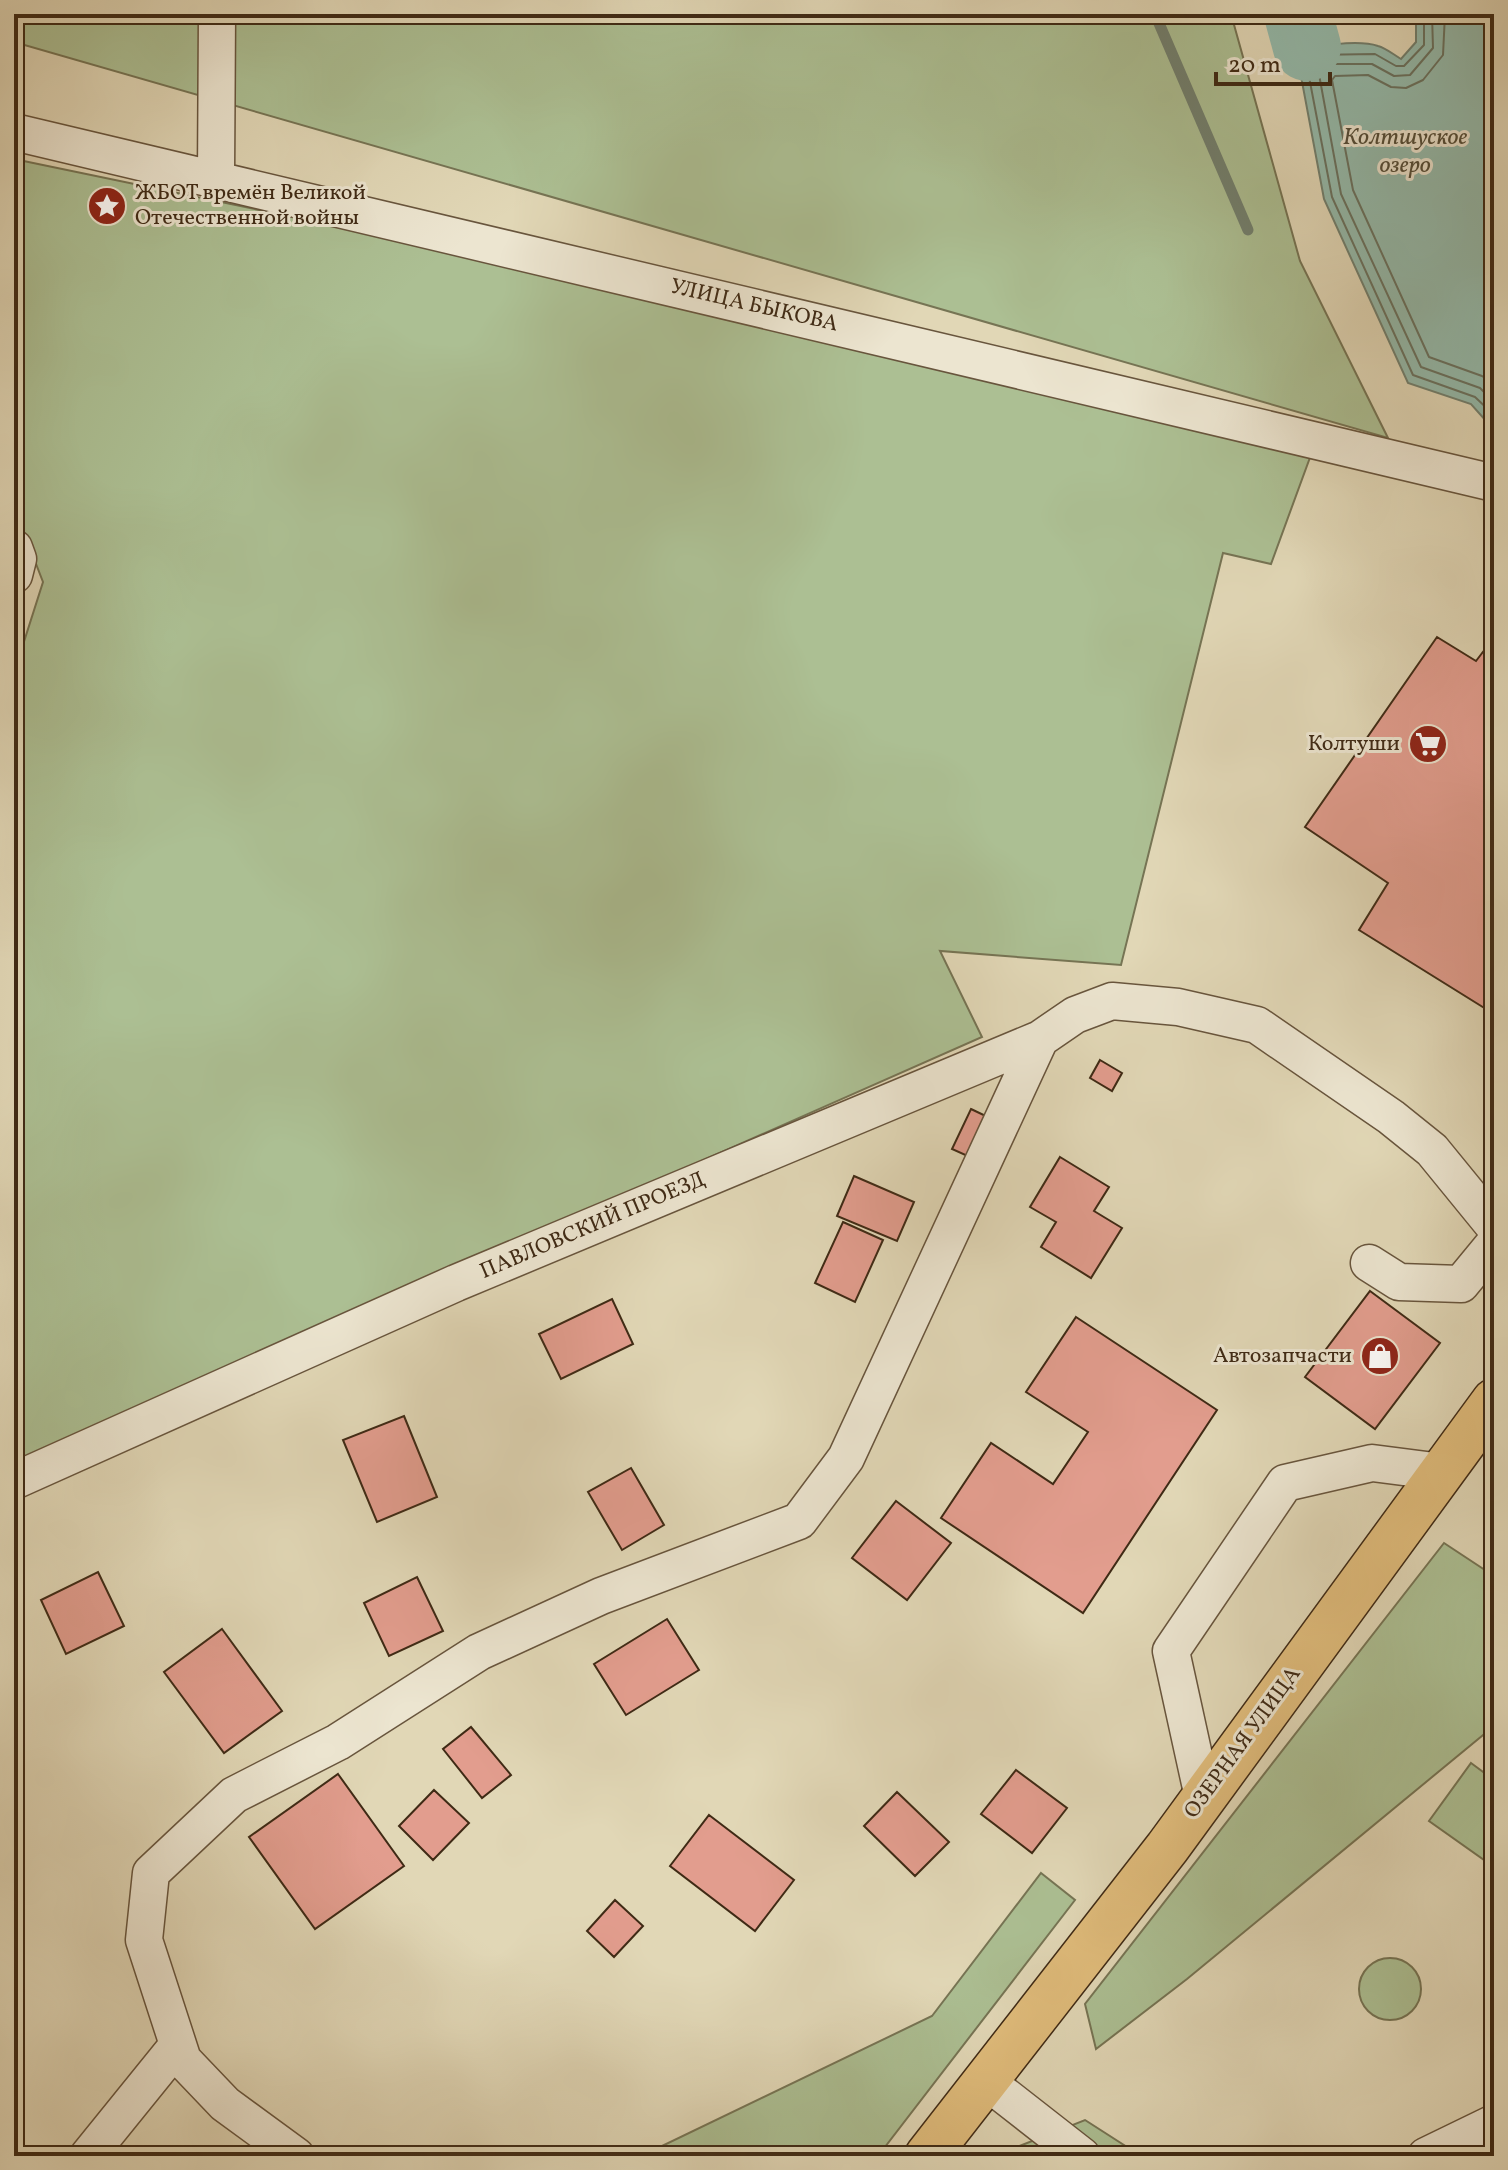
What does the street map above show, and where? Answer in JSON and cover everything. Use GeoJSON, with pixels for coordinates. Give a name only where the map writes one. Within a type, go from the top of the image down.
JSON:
{"type":"FeatureCollection","features":[{"type":"Feature","properties":{"kind":"main road","name":"ОЗЕРНАЯ УЛИЦА"},"geometry":{"type":"LineString","coordinates":[[927,2156],[1203,1797],[1494,1401]]}},
{"type":"Feature","properties":{"kind":"street"},"geometry":{"type":"LineString","coordinates":[[216,177],[217,14]]}},
{"type":"Feature","properties":{"kind":"street","name":"УЛИЦА БЫКОВА"},"geometry":{"type":"LineString","coordinates":[[14,132],[216,177],[1494,483]]}},
{"type":"Feature","properties":{"kind":"street"},"geometry":{"type":"LineString","coordinates":[[14,548],[18,559],[14,575]]}},
{"type":"Feature","properties":{"kind":"street","name":"ПАВЛОВСКИЙ ПРОЕЗД"},"geometry":{"type":"LineString","coordinates":[[14,1481],[456,1283],[1040,1039],[1075,1015],[1112,1001],[1178,1007],[1257,1025],[1391,1117],[1432,1150],[1494,1226]]}},
{"type":"Feature","properties":{"kind":"street"},"geometry":{"type":"LineString","coordinates":[[296,2156],[225,2104],[183,2060],[144,1940],[151,1873],[234,1795],[338,1742],[479,1652],[601,1596],[799,1521],[846,1458],[1040,1039]]}},
{"type":"Feature","properties":{"kind":"street"},"geometry":{"type":"LineString","coordinates":[[1369,1263],[1399,1282],[1461,1284],[1494,1244]]}},
{"type":"Feature","properties":{"kind":"street"},"geometry":{"type":"LineString","coordinates":[[1203,1797],[1171,1651],[1285,1483],[1372,1463],[1442,1472]]}},
{"type":"Feature","properties":{"kind":"street"},"geometry":{"type":"LineString","coordinates":[[88,2156],[177,2046]]}},
{"type":"Feature","properties":{"kind":"street"},"geometry":{"type":"LineString","coordinates":[[986,2081],[1082,2156]]}},
{"type":"Feature","properties":{"kind":"street"},"geometry":{"type":"LineString","coordinates":[[1426,2156],[1494,2123]]}},
{"type":"Feature","properties":{"kind":"shaded area"},"geometry":{"type":"Polygon","coordinates":[[[14,14],[1231,14],[1300,261],[1388,438],[14,42],[14,14]]]}},
{"type":"Feature","properties":{"kind":"shaded area"},"geometry":{"type":"Polygon","coordinates":[[[14,159],[312,221],[1312,452],[1271,564],[1223,553],[1121,965],[940,951],[982,1037],[14,1465],[14,673],[43,582],[14,507],[14,159]]]}},
{"type":"Feature","properties":{"kind":"shaded area"},"geometry":{"type":"Polygon","coordinates":[[[1444,1543],[1494,1576],[1494,1726],[1187,1979],[1096,2049],[1085,2004],[1444,1543]]]}},
{"type":"Feature","properties":{"kind":"shaded area"},"geometry":{"type":"Polygon","coordinates":[[[1471,1763],[1494,1780],[1494,1867],[1429,1821],[1471,1763]]]}},
{"type":"Feature","properties":{"kind":"shaded area"},"geometry":{"type":"Polygon","coordinates":[[[1041,1873],[1075,1900],[878,2156],[502,2155],[660,2147],[932,2016],[1041,1873]]]}},
{"type":"Feature","properties":{"kind":"shaded area"},"geometry":{"type":"Polygon","coordinates":[[[1390,1958],[1412,1967],[1421,1989],[1412,2011],[1390,2020],[1368,2011],[1359,1989],[1368,1967],[1390,1958]]]}},
{"type":"Feature","properties":{"kind":"shaded area"},"geometry":{"type":"Polygon","coordinates":[[[1085,2120],[1141,2156],[1004,2156],[1007,2151],[1085,2120]]]}},
{"type":"Feature","properties":{"kind":"water","name":"Колтшуское озеро"},"geometry":{"type":"Polygon","coordinates":[[[1408,14],[1494,14],[1494,423],[1487,422],[1471,404],[1408,383],[1324,199],[1297,55],[1324,46],[1360,43],[1381,47],[1401,59],[1416,42],[1416,22],[1408,14]]]}},
{"type":"Feature","properties":{"kind":"building","name":"Колтуши"},"geometry":{"type":"Polygon","coordinates":[[[1437,637],[1476,661],[1489,644],[1494,647],[1494,1014],[1359,930],[1388,883],[1305,827],[1437,637]]]}},
{"type":"Feature","properties":{"kind":"building"},"geometry":{"type":"Polygon","coordinates":[[[1100,1060],[1122,1073],[1112,1091],[1090,1078],[1100,1060]]]}},
{"type":"Feature","properties":{"kind":"building"},"geometry":{"type":"Polygon","coordinates":[[[971,1109],[990,1118],[972,1158],[952,1149],[971,1109]]]}},
{"type":"Feature","properties":{"kind":"building"},"geometry":{"type":"Polygon","coordinates":[[[1060,1157],[1109,1187],[1094,1211],[1122,1228],[1091,1278],[1041,1247],[1056,1222],[1030,1207],[1060,1157]]]}},
{"type":"Feature","properties":{"kind":"building"},"geometry":{"type":"Polygon","coordinates":[[[854,1176],[914,1202],[897,1241],[837,1216],[854,1176]]]}},
{"type":"Feature","properties":{"kind":"building"},"geometry":{"type":"Polygon","coordinates":[[[843,1222],[883,1240],[855,1302],[815,1283],[843,1222]]]}},
{"type":"Feature","properties":{"kind":"building"},"geometry":{"type":"Polygon","coordinates":[[[1370,1291],[1440,1343],[1375,1429],[1305,1377],[1370,1291]]]}},
{"type":"Feature","properties":{"kind":"building"},"geometry":{"type":"Polygon","coordinates":[[[612,1299],[633,1344],[561,1379],[539,1334],[612,1299]]]}},
{"type":"Feature","properties":{"kind":"building"},"geometry":{"type":"Polygon","coordinates":[[[1076,1317],[1217,1410],[1083,1613],[941,1518],[991,1443],[1053,1484],[1088,1432],[1026,1392],[1076,1317]]]}},
{"type":"Feature","properties":{"kind":"building"},"geometry":{"type":"Polygon","coordinates":[[[404,1416],[437,1497],[377,1522],[343,1440],[404,1416]]]}},
{"type":"Feature","properties":{"kind":"building"},"geometry":{"type":"Polygon","coordinates":[[[631,1468],[664,1525],[622,1550],[588,1492],[631,1468]]]}},
{"type":"Feature","properties":{"kind":"building"},"geometry":{"type":"Polygon","coordinates":[[[896,1501],[951,1543],[907,1600],[852,1558],[896,1501]]]}},
{"type":"Feature","properties":{"kind":"building"},"geometry":{"type":"Polygon","coordinates":[[[98,1572],[124,1626],[66,1654],[41,1600],[98,1572]]]}},
{"type":"Feature","properties":{"kind":"building"},"geometry":{"type":"Polygon","coordinates":[[[417,1577],[443,1631],[389,1656],[364,1603],[417,1577]]]}},
{"type":"Feature","properties":{"kind":"building"},"geometry":{"type":"Polygon","coordinates":[[[667,1619],[699,1670],[626,1715],[594,1664],[667,1619]]]}},
{"type":"Feature","properties":{"kind":"building"},"geometry":{"type":"Polygon","coordinates":[[[222,1629],[282,1711],[224,1753],[164,1672],[222,1629]]]}},
{"type":"Feature","properties":{"kind":"building"},"geometry":{"type":"Polygon","coordinates":[[[471,1727],[511,1775],[482,1798],[443,1749],[471,1727]]]}},
{"type":"Feature","properties":{"kind":"building"},"geometry":{"type":"Polygon","coordinates":[[[1016,1770],[1067,1808],[1032,1853],[981,1814],[1016,1770]]]}},
{"type":"Feature","properties":{"kind":"building"},"geometry":{"type":"Polygon","coordinates":[[[338,1774],[404,1866],[315,1929],[249,1837],[338,1774]]]}},
{"type":"Feature","properties":{"kind":"building"},"geometry":{"type":"Polygon","coordinates":[[[434,1790],[469,1823],[433,1860],[399,1826],[434,1790]]]}},
{"type":"Feature","properties":{"kind":"building"},"geometry":{"type":"Polygon","coordinates":[[[897,1792],[949,1842],[915,1876],[864,1826],[897,1792]]]}},
{"type":"Feature","properties":{"kind":"building"},"geometry":{"type":"Polygon","coordinates":[[[709,1815],[794,1880],[755,1931],[670,1866],[709,1815]]]}},
{"type":"Feature","properties":{"kind":"building"},"geometry":{"type":"Polygon","coordinates":[[[615,1900],[643,1926],[614,1957],[587,1931],[615,1900]]]}},
{"type":"Feature","properties":{"kind":"waterway"},"geometry":{"type":"LineString","coordinates":[[1155,14],[1248,230]]}},
{"type":"Feature","properties":{"kind":"waterway"},"geometry":{"type":"LineString","coordinates":[[1298,14],[1307,47]]}},
{"type":"Feature","properties":{"kind":"place","name":"ЖБОТ времён Великой Отечественной войны"},"geometry":{"type":"Point","coordinates":[107,206]}},
{"type":"Feature","properties":{"kind":"place","name":"Колтуши"},"geometry":{"type":"Point","coordinates":[1428,744]}},
{"type":"Feature","properties":{"kind":"place","name":"Автозапчасти"},"geometry":{"type":"Point","coordinates":[1380,1356]}}]}
